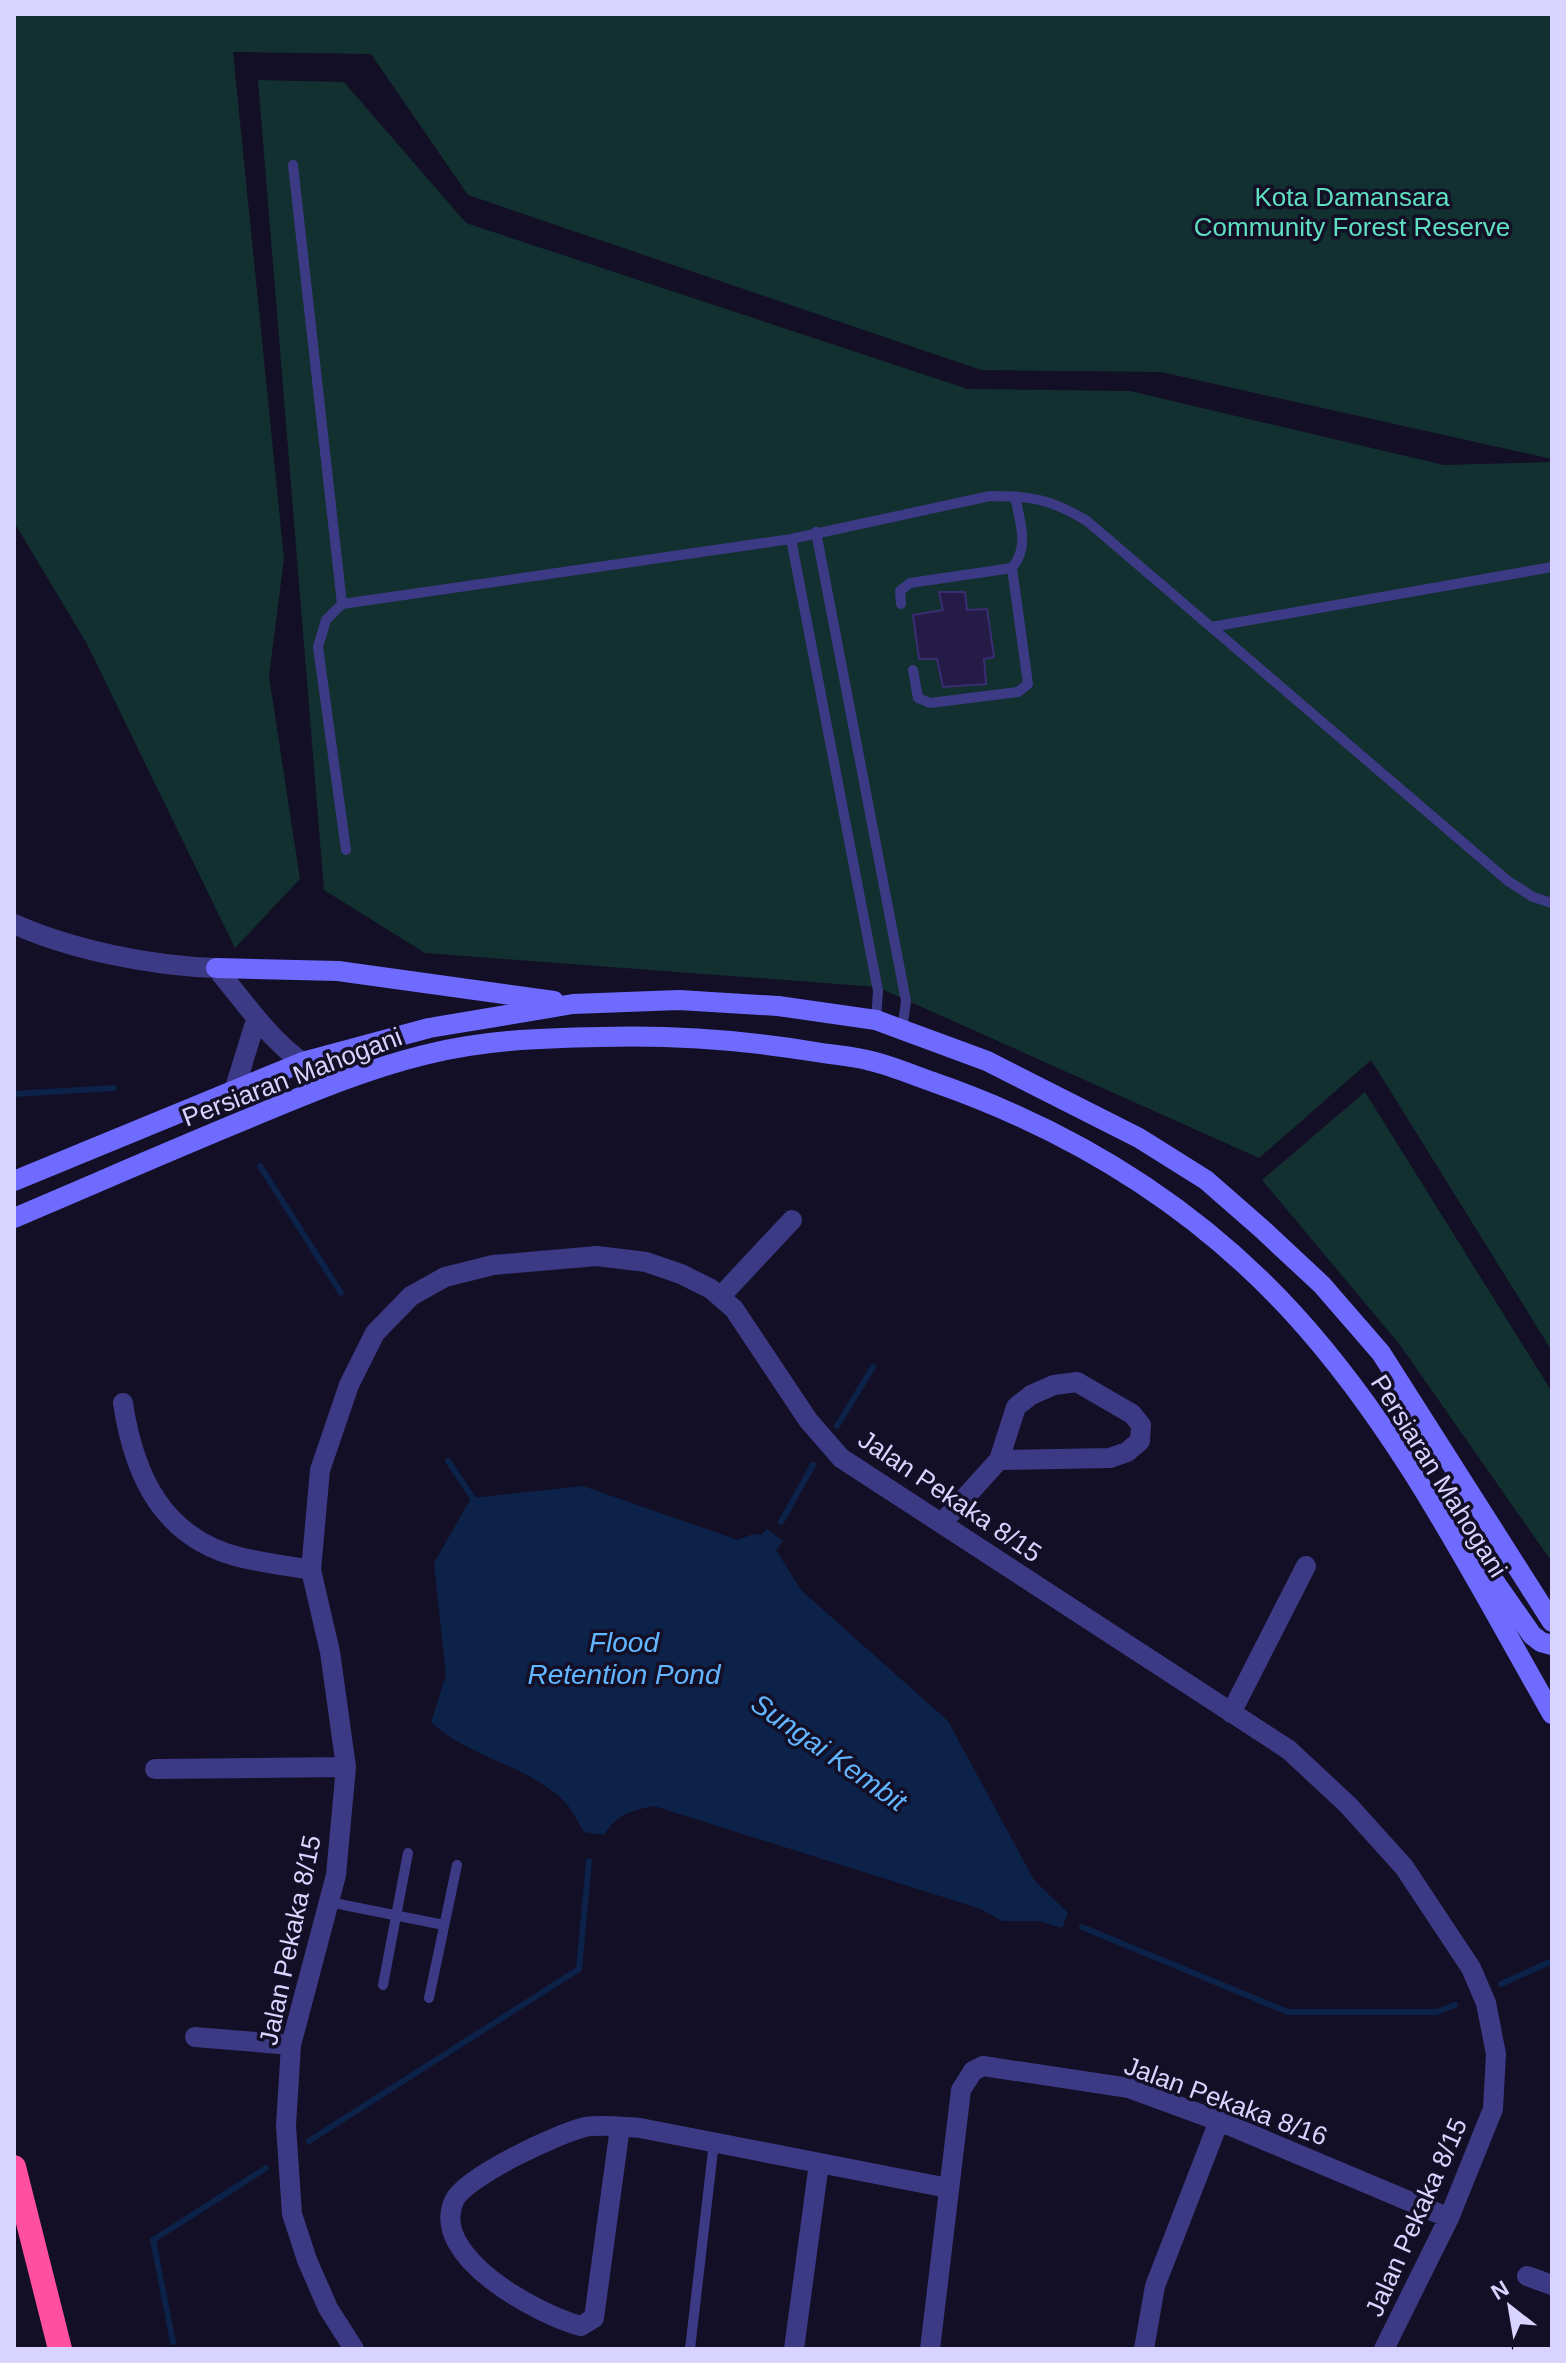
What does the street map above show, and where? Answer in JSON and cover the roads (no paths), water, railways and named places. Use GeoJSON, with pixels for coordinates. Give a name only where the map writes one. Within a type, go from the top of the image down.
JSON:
{"type":"FeatureCollection","features":[{"type":"Feature","properties":{"kind":"highway"},"geometry":{"type":"LineString","coordinates":[[14,2167],[60,2349]]}},
{"type":"Feature","properties":{"kind":"main road"},"geometry":{"type":"LineString","coordinates":[[216,968],[338,971],[573,1004]]}},
{"type":"Feature","properties":{"kind":"main road","name":"Persiaran Mahogani"},"geometry":{"type":"LineString","coordinates":[[14,1181],[303,1062],[429,1028],[573,1004],[679,1000],[778,1006],[876,1020],[987,1061],[1139,1138],[1206,1180],[1262,1229],[1322,1285],[1381,1353],[1552,1622]]}},
{"type":"Feature","properties":{"kind":"main road","name":"Persiaran Mahogani"},"geometry":{"type":"LineString","coordinates":[[14,1218],[349,1078],[426,1054],[520,1038],[672,1035],[775,1045],[870,1060],[965,1093],[1046,1128],[1122,1169],[1188,1216],[1233,1255],[1292,1313],[1344,1375],[1391,1439],[1552,1714]]}},
{"type":"Feature","properties":{"kind":"main road"},"geometry":{"type":"LineString","coordinates":[[1438,1515],[1452,1524],[1470,1543],[1532,1635],[1552,1645]]}},
{"type":"Feature","properties":{"kind":"main road"},"geometry":{"type":"LineString","coordinates":[[1514,1563],[1552,1597]]}},
{"type":"Feature","properties":{"kind":"street"},"geometry":{"type":"LineString","coordinates":[[14,924],[77,946],[148,960],[216,968],[256,1020],[303,1062],[320,1073],[349,1078]]}},
{"type":"Feature","properties":{"kind":"street"},"geometry":{"type":"LineString","coordinates":[[234,1091],[256,1020]]}},
{"type":"Feature","properties":{"kind":"street"},"geometry":{"type":"LineString","coordinates":[[720,1297],[792,1220]]}},
{"type":"Feature","properties":{"kind":"street","name":"Jalan Pekaka 8/15"},"geometry":{"type":"LineString","coordinates":[[354,2349],[328,2308],[307,2260],[292,2214],[286,2126],[291,2045],[336,1875],[346,1767],[330,1652],[311,1570],[320,1470],[349,1385],[375,1333],[411,1296],[445,1277],[493,1265],[597,1256],[646,1262],[711,1289],[734,1309],[808,1420],[841,1458],[1289,1750],[1348,1805],[1404,1867],[1471,1968],[1486,2003],[1496,2054],[1493,2109],[1449,2218],[1384,2349]]}},
{"type":"Feature","properties":{"kind":"street"},"geometry":{"type":"LineString","coordinates":[[942,1523],[999,1460],[1016,1407],[1031,1395],[1054,1385],[1077,1382],[1132,1414],[1141,1425],[1140,1441],[1127,1452],[1110,1458],[999,1460]]}},
{"type":"Feature","properties":{"kind":"street"},"geometry":{"type":"LineString","coordinates":[[123,1403],[129,1443],[143,1478],[169,1517],[197,1540],[241,1558],[311,1570]]}},
{"type":"Feature","properties":{"kind":"street"},"geometry":{"type":"LineString","coordinates":[[1231,1713],[1306,1566]]}},
{"type":"Feature","properties":{"kind":"street"},"geometry":{"type":"LineString","coordinates":[[155,1769],[346,1767]]}},
{"type":"Feature","properties":{"kind":"street"},"geometry":{"type":"LineString","coordinates":[[195,2037],[291,2045]]}},
{"type":"Feature","properties":{"kind":"street","name":"Jalan Pekaka 8/16"},"geometry":{"type":"LineString","coordinates":[[930,2349],[961,2090],[973,2071],[983,2066],[1129,2088],[1219,2121],[1449,2218]]}},
{"type":"Feature","properties":{"kind":"street"},"geometry":{"type":"LineString","coordinates":[[1144,2349],[1155,2286],[1219,2121]]}},
{"type":"Feature","properties":{"kind":"street"},"geometry":{"type":"LineString","coordinates":[[620,2127],[594,2318],[581,2326],[564,2321],[508,2293],[482,2273],[458,2242],[450,2220],[454,2199],[472,2180],[560,2135],[588,2127],[620,2127],[640,2128],[948,2188]]}},
{"type":"Feature","properties":{"kind":"street"},"geometry":{"type":"LineString","coordinates":[[794,2349],[819,2163]]}},
{"type":"Feature","properties":{"kind":"street"},"geometry":{"type":"LineString","coordinates":[[1527,2276],[1552,2285]]}},
{"type":"Feature","properties":{"kind":"lane"},"geometry":{"type":"LineString","coordinates":[[293,165],[342,604]]}},
{"type":"Feature","properties":{"kind":"lane"},"geometry":{"type":"LineString","coordinates":[[346,850],[318,647],[326,620],[342,604],[791,539],[990,496],[1015,496],[1039,498],[1060,505],[1087,521],[1508,881],[1533,897],[1552,903]]}},
{"type":"Feature","properties":{"kind":"lane"},"geometry":{"type":"LineString","coordinates":[[901,604],[900,591],[910,583],[1012,568],[1024,548],[1015,496]]}},
{"type":"Feature","properties":{"kind":"lane"},"geometry":{"type":"LineString","coordinates":[[816,532],[906,1001],[902,1030]]}},
{"type":"Feature","properties":{"kind":"lane"},"geometry":{"type":"LineString","coordinates":[[791,539],[878,991],[876,1020]]}},
{"type":"Feature","properties":{"kind":"lane"},"geometry":{"type":"LineString","coordinates":[[1211,627],[1552,567]]}},
{"type":"Feature","properties":{"kind":"lane"},"geometry":{"type":"LineString","coordinates":[[913,670],[916,693],[923,702],[1025,689],[1029,678],[1012,568]]}},
{"type":"Feature","properties":{"kind":"lane"},"geometry":{"type":"LineString","coordinates":[[383,1985],[408,1853]]}},
{"type":"Feature","properties":{"kind":"lane"},"geometry":{"type":"LineString","coordinates":[[429,1998],[457,1865]]}},
{"type":"Feature","properties":{"kind":"lane"},"geometry":{"type":"LineString","coordinates":[[329,1902],[444,1925]]}},
{"type":"Feature","properties":{"kind":"lane"},"geometry":{"type":"LineString","coordinates":[[690,2349],[714,2142]]}},
{"type":"Feature","properties":{"kind":"water","name":"Flood Retention Pond"},"geometry":{"type":"Polygon","coordinates":[[[583,1486],[738,1540],[753,1534],[761,1535],[767,1529],[783,1541],[776,1550],[801,1590],[948,1721],[1034,1880],[1068,1913],[1062,1928],[1039,1921],[1002,1921],[981,1909],[654,1806],[625,1814],[604,1835],[584,1832],[567,1804],[549,1788],[462,1744],[431,1722],[446,1675],[434,1563],[471,1498],[583,1486]]]}},
{"type":"Feature","properties":{"kind":"waterway","name":"Sungai Kembit"},"geometry":{"type":"LineString","coordinates":[[14,1094],[114,1088]]}},
{"type":"Feature","properties":{"kind":"waterway","name":"Sungai Kembit"},"geometry":{"type":"LineString","coordinates":[[260,1166],[341,1293]]}},
{"type":"Feature","properties":{"kind":"waterway"},"geometry":{"type":"LineString","coordinates":[[837,1426],[873,1367]]}},
{"type":"Feature","properties":{"kind":"waterway","name":"Sungai Kembit"},"geometry":{"type":"LineString","coordinates":[[448,1461],[475,1501]]}},
{"type":"Feature","properties":{"kind":"waterway"},"geometry":{"type":"LineString","coordinates":[[781,1522],[813,1465]]}},
{"type":"Feature","properties":{"kind":"waterway"},"geometry":{"type":"LineString","coordinates":[[309,2141],[579,1969],[589,1861]]}},
{"type":"Feature","properties":{"kind":"waterway","name":"Sungai Kembit"},"geometry":{"type":"LineString","coordinates":[[1082,1927],[1288,2012],[1437,2012],[1455,2005]]}},
{"type":"Feature","properties":{"kind":"waterway","name":"Sungai Kembit"},"geometry":{"type":"LineString","coordinates":[[1501,1984],[1552,1961]]}},
{"type":"Feature","properties":{"kind":"waterway"},"geometry":{"type":"LineString","coordinates":[[173,2342],[153,2240],[266,2168]]}},
{"type":"Feature","properties":{"kind":"park label","name":"Kota Damansara Community Forest Reserve"},"geometry":{"type":"Point","coordinates":[1352,212]}}]}
